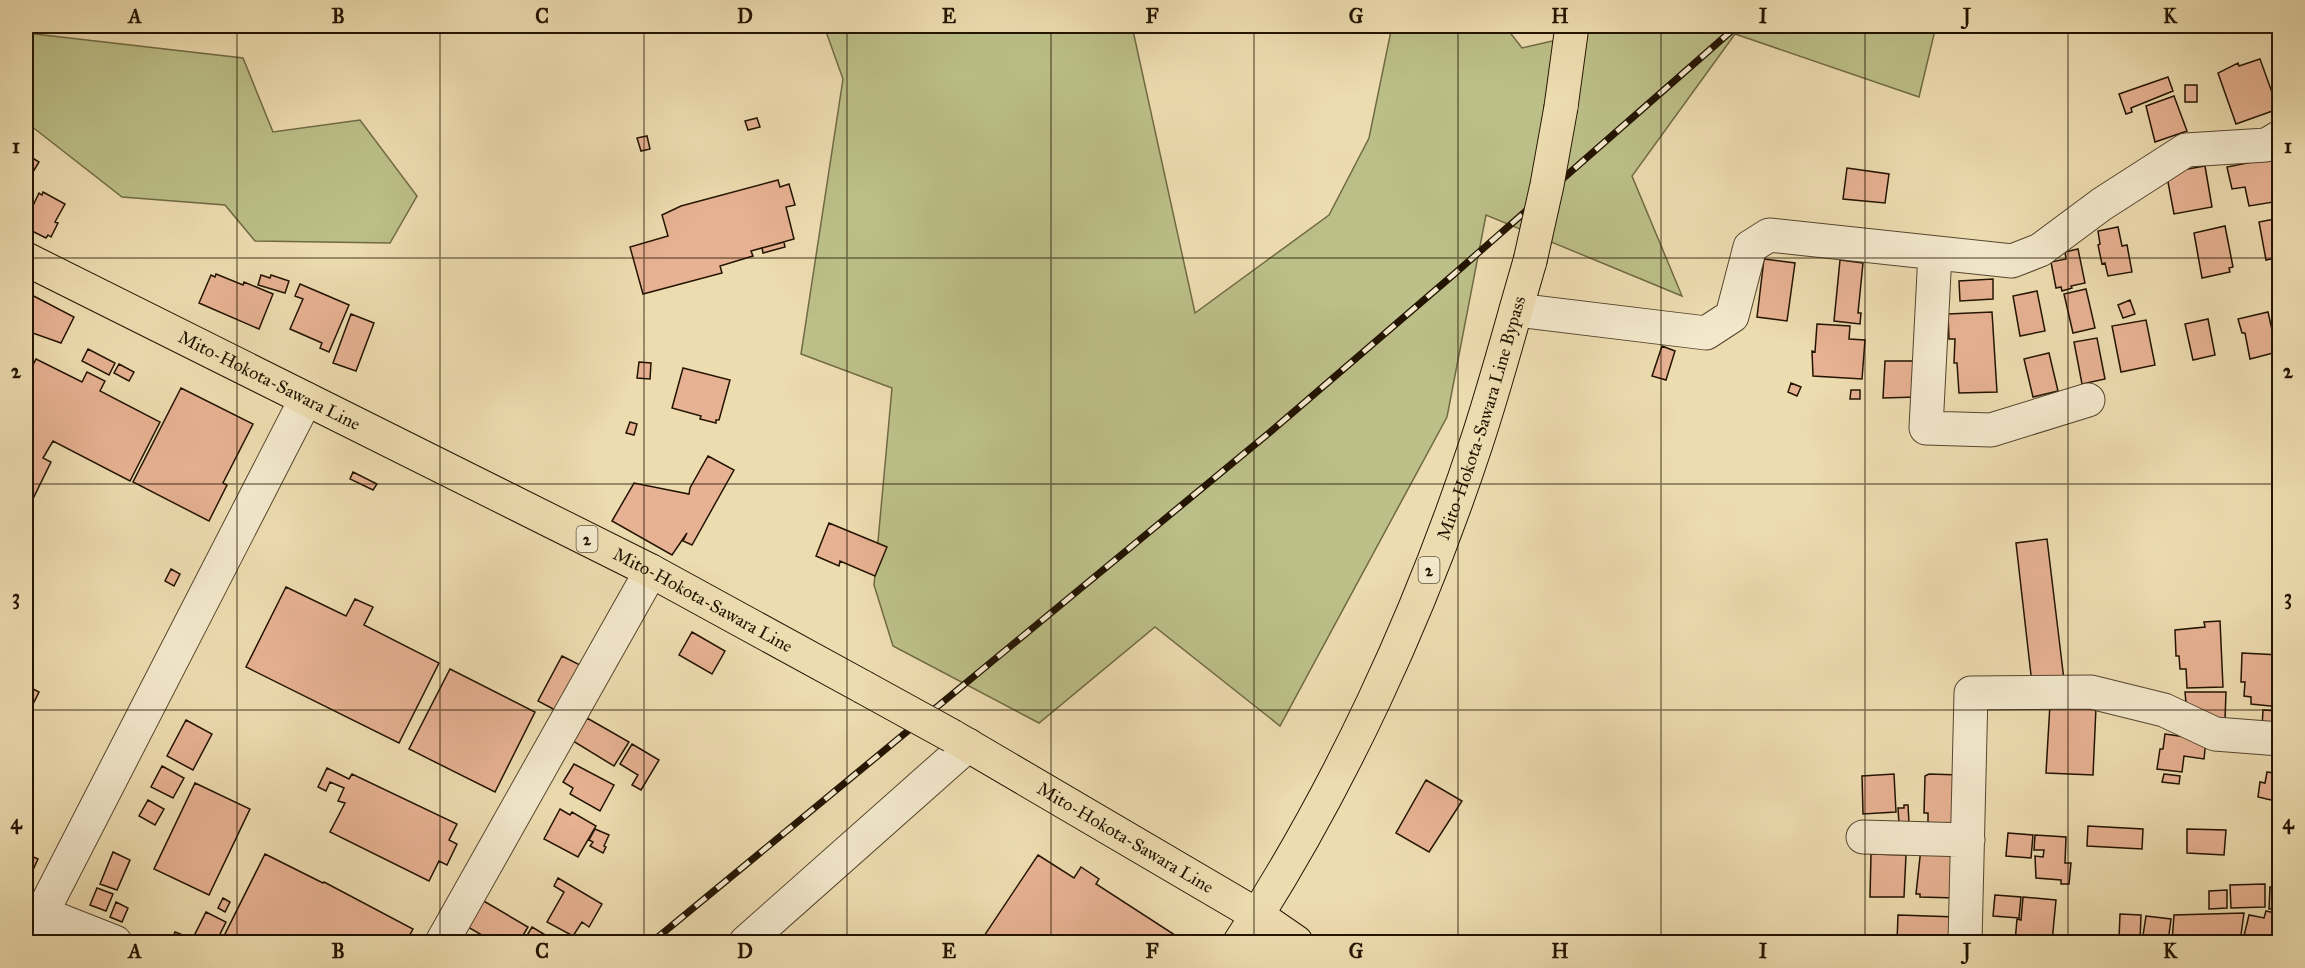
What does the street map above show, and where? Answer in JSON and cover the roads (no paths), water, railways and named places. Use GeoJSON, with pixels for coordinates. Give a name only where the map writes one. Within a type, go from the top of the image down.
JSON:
{"type":"FeatureCollection","features":[{"type":"Feature","properties":{"kind":"main road","name":"Mito-Hokota-Sawara Line Bypass"},"geometry":{"type":"LineString","coordinates":[[1239,942],[1323,802],[1377,693],[1440,546],[1499,374],[1530,261],[1561,107],[1572,26]]}},
{"type":"Feature","properties":{"kind":"main road","name":"Mito-Hokota-Sawara Line"},"geometry":{"type":"LineString","coordinates":[[26,260],[651,571],[960,741],[1257,915],[1296,942]]}},
{"type":"Feature","properties":{"kind":"street"},"geometry":{"type":"LineString","coordinates":[[1516,310],[1706,333],[1732,316],[1750,247],[1769,235],[2012,261],[2040,250],[2103,204],[2186,150],[2266,145],[2280,137]]}},
{"type":"Feature","properties":{"kind":"street"},"geometry":{"type":"LineString","coordinates":[[1935,253],[1926,428],[1991,430],[2088,400]]}},
{"type":"Feature","properties":{"kind":"street"},"geometry":{"type":"LineString","coordinates":[[27,942],[34,910],[306,399]]}},
{"type":"Feature","properties":{"kind":"street"},"geometry":{"type":"LineString","coordinates":[[442,942],[651,571]]}},
{"type":"Feature","properties":{"kind":"street"},"geometry":{"type":"LineString","coordinates":[[1965,942],[1971,693],[2091,692],[2164,710],[2215,734],[2280,740]]}},
{"type":"Feature","properties":{"kind":"street"},"geometry":{"type":"LineString","coordinates":[[746,942],[960,741]]}},
{"type":"Feature","properties":{"kind":"street"},"geometry":{"type":"LineString","coordinates":[[1863,837],[1968,840]]}},
{"type":"Feature","properties":{"kind":"street"},"geometry":{"type":"LineString","coordinates":[[34,910],[115,942]]}},
{"type":"Feature","properties":{"kind":"railway"},"geometry":{"type":"LineString","coordinates":[[652,942],[1269,433],[1737,26]]}}]}
